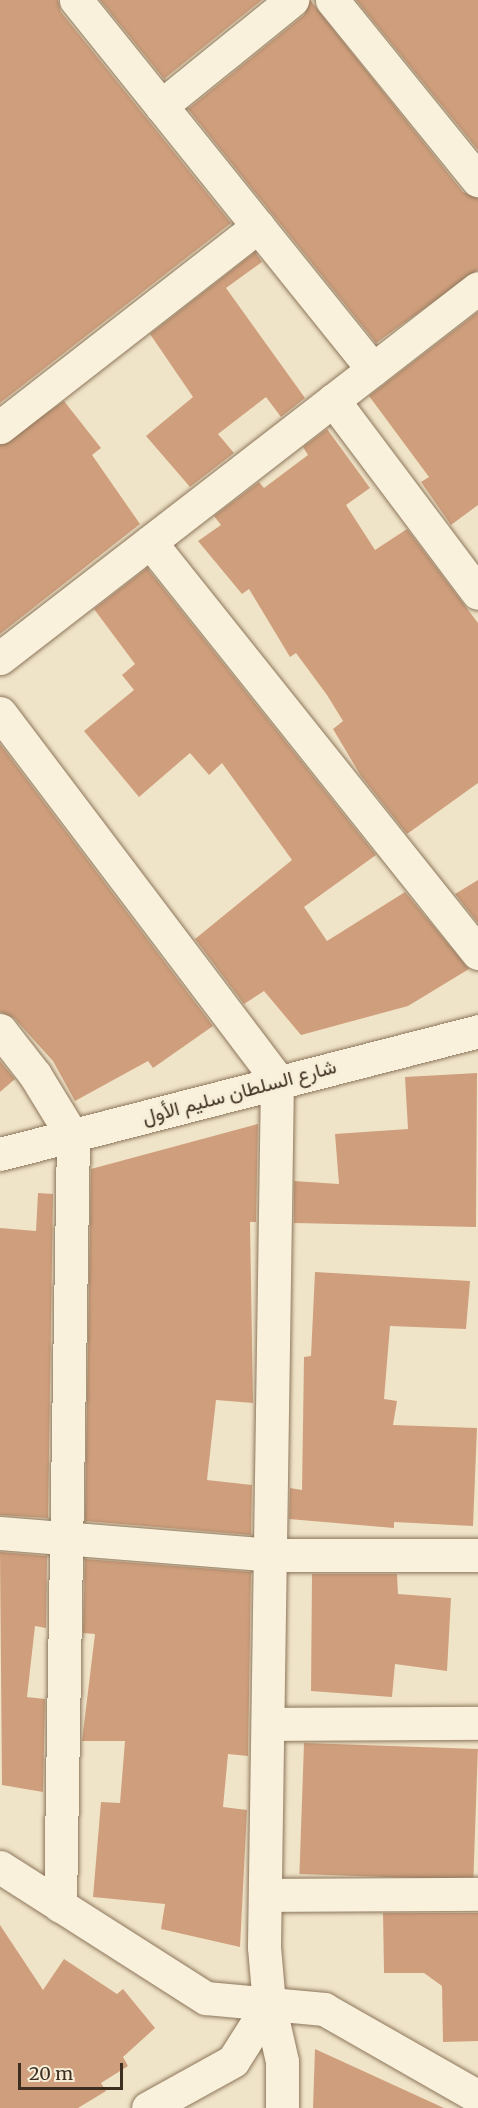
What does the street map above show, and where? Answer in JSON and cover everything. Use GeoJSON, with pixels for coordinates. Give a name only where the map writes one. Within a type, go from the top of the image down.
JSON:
{"type":"FeatureCollection","features":[{"type":"Feature","properties":{"kind":"street"},"geometry":{"type":"LineString","coordinates":[[76,0],[373,369]]}},
{"type":"Feature","properties":{"kind":"street"},"geometry":{"type":"LineString","coordinates":[[161,106],[292,0]]}},
{"type":"Feature","properties":{"kind":"street"},"geometry":{"type":"LineString","coordinates":[[332,0],[478,180]]}},
{"type":"Feature","properties":{"kind":"street"},"geometry":{"type":"LineString","coordinates":[[0,427],[258,226]]}},
{"type":"Feature","properties":{"kind":"street"},"geometry":{"type":"LineString","coordinates":[[0,658],[478,288]]}},
{"type":"Feature","properties":{"kind":"street"},"geometry":{"type":"LineString","coordinates":[[333,400],[478,593]]}},
{"type":"Feature","properties":{"kind":"street"},"geometry":{"type":"LineString","coordinates":[[150,542],[478,953]]}},
{"type":"Feature","properties":{"kind":"street"},"geometry":{"type":"LineString","coordinates":[[0,713],[277,1079],[272,1555],[265,1895],[269,2004],[282,2061],[282,2108]]}},
{"type":"Feature","properties":{"kind":"street"},"geometry":{"type":"LineString","coordinates":[[0,1030],[35,1074],[73,1137],[70,1538],[60,1906]]}},
{"type":"Feature","properties":{"kind":"street","name":"شارع السلطان سليم الأول"},"geometry":{"type":"LineString","coordinates":[[0,1154],[73,1137],[277,1079],[478,1031]]}},
{"type":"Feature","properties":{"kind":"street"},"geometry":{"type":"LineString","coordinates":[[0,1533],[272,1555],[478,1555]]}},
{"type":"Feature","properties":{"kind":"street"},"geometry":{"type":"LineString","coordinates":[[269,1724],[478,1723]]}},
{"type":"Feature","properties":{"kind":"street"},"geometry":{"type":"LineString","coordinates":[[0,1867],[206,1998],[324,2010],[478,2097]]}},
{"type":"Feature","properties":{"kind":"street"},"geometry":{"type":"LineString","coordinates":[[265,1895],[478,1894]]}},
{"type":"Feature","properties":{"kind":"street"},"geometry":{"type":"LineString","coordinates":[[148,2108],[233,2061],[269,2004]]}},
{"type":"Feature","properties":{"kind":"street"},"geometry":{"type":"LineString","coordinates":[[432,2071],[478,2070]]}},
{"type":"Feature","properties":{"kind":"building"},"geometry":{"type":"Polygon","coordinates":[[[0,0],[58,0],[61,12],[231,223],[0,403],[0,0]]]}},
{"type":"Feature","properties":{"kind":"building"},"geometry":{"type":"Polygon","coordinates":[[[100,0],[262,0],[164,79],[100,0]]]}},
{"type":"Feature","properties":{"kind":"building"},"geometry":{"type":"Polygon","coordinates":[[[310,0],[463,192],[478,198],[478,270],[376,343],[188,109],[304,15],[310,0]]]}},
{"type":"Feature","properties":{"kind":"building"},"geometry":{"type":"Polygon","coordinates":[[[356,0],[478,0],[478,150],[356,0]]]}},
{"type":"Feature","properties":{"kind":"building"},"geometry":{"type":"Polygon","coordinates":[[[255,252],[262,262],[226,288],[305,398],[281,417],[266,397],[218,434],[234,453],[190,487],[146,436],[193,397],[150,334],[255,252]]]}},
{"type":"Feature","properties":{"kind":"building"},"geometry":{"type":"Polygon","coordinates":[[[478,312],[478,505],[451,525],[421,482],[429,477],[369,396],[478,312]]]}},
{"type":"Feature","properties":{"kind":"building"},"geometry":{"type":"Polygon","coordinates":[[[64,401],[101,448],[92,455],[140,524],[0,634],[0,445],[64,401]]]}},
{"type":"Feature","properties":{"kind":"building"},"geometry":{"type":"Polygon","coordinates":[[[327,429],[370,488],[346,505],[375,550],[407,529],[478,623],[478,783],[407,834],[361,776],[333,729],[343,721],[327,695],[296,653],[290,657],[249,589],[242,594],[198,541],[221,525],[214,516],[259,482],[264,488],[308,455],[303,447],[327,429]]]}},
{"type":"Feature","properties":{"kind":"building"},"geometry":{"type":"Polygon","coordinates":[[[147,568],[376,855],[304,907],[327,941],[405,892],[469,969],[408,1006],[301,1035],[264,991],[244,1004],[195,939],[292,860],[222,763],[209,775],[190,753],[139,797],[84,731],[134,690],[122,675],[135,664],[94,609],[147,568]]]}},
{"type":"Feature","properties":{"kind":"building"},"geometry":{"type":"Polygon","coordinates":[[[0,744],[213,1026],[153,1068],[148,1061],[75,1101],[53,1061],[14,1018],[0,1012],[0,744]]]}},
{"type":"Feature","properties":{"kind":"building"},"geometry":{"type":"Polygon","coordinates":[[[478,880],[478,923],[455,894],[478,880]]]}},
{"type":"Feature","properties":{"kind":"building"},"geometry":{"type":"Polygon","coordinates":[[[0,1061],[15,1079],[0,1092],[0,1061]]]}},
{"type":"Feature","properties":{"kind":"building"},"geometry":{"type":"Polygon","coordinates":[[[477,1073],[476,1227],[294,1223],[294,1181],[339,1184],[335,1134],[408,1129],[405,1077],[477,1073]]]}},
{"type":"Feature","properties":{"kind":"building"},"geometry":{"type":"Polygon","coordinates":[[[258,1124],[256,1222],[250,1222],[253,1403],[216,1400],[207,1480],[252,1485],[251,1535],[85,1521],[91,1169],[258,1124]]]}},
{"type":"Feature","properties":{"kind":"building"},"geometry":{"type":"Polygon","coordinates":[[[38,1193],[53,1194],[48,1518],[0,1515],[0,1228],[36,1231],[38,1193]]]}},
{"type":"Feature","properties":{"kind":"building"},"geometry":{"type":"Polygon","coordinates":[[[315,1272],[470,1281],[466,1329],[390,1326],[384,1399],[397,1401],[393,1425],[477,1428],[473,1526],[394,1522],[394,1528],[289,1519],[290,1488],[302,1490],[304,1357],[311,1356],[315,1272]]]}},
{"type":"Feature","properties":{"kind":"building"},"geometry":{"type":"Polygon","coordinates":[[[0,1552],[47,1556],[46,1628],[35,1626],[27,1697],[45,1699],[43,1792],[2,1785],[0,1552]]]}},
{"type":"Feature","properties":{"kind":"building"},"geometry":{"type":"Polygon","coordinates":[[[85,1559],[251,1572],[248,1756],[228,1754],[223,1807],[247,1810],[240,1947],[161,1929],[165,1904],[93,1897],[101,1802],[120,1803],[125,1741],[82,1741],[95,1634],[83,1633],[85,1559]]]}},
{"type":"Feature","properties":{"kind":"building"},"geometry":{"type":"Polygon","coordinates":[[[312,1574],[397,1574],[398,1594],[451,1598],[447,1671],[395,1664],[392,1697],[311,1691],[312,1574]]]}},
{"type":"Feature","properties":{"kind":"building"},"geometry":{"type":"Polygon","coordinates":[[[304,1743],[478,1749],[473,1880],[299,1874],[304,1743]]]}},
{"type":"Feature","properties":{"kind":"building"},"geometry":{"type":"Polygon","coordinates":[[[383,1913],[478,1913],[478,2041],[443,2042],[442,1986],[424,1973],[384,1973],[383,1913]]]}},
{"type":"Feature","properties":{"kind":"building"},"geometry":{"type":"Polygon","coordinates":[[[0,1925],[43,1990],[64,1959],[117,1994],[123,1989],[155,2028],[123,2057],[128,2066],[101,2083],[106,2091],[78,2108],[0,2108],[0,1925]]]}},
{"type":"Feature","properties":{"kind":"building"},"geometry":{"type":"Polygon","coordinates":[[[315,2049],[444,2108],[313,2108],[315,2049]]]}}]}
